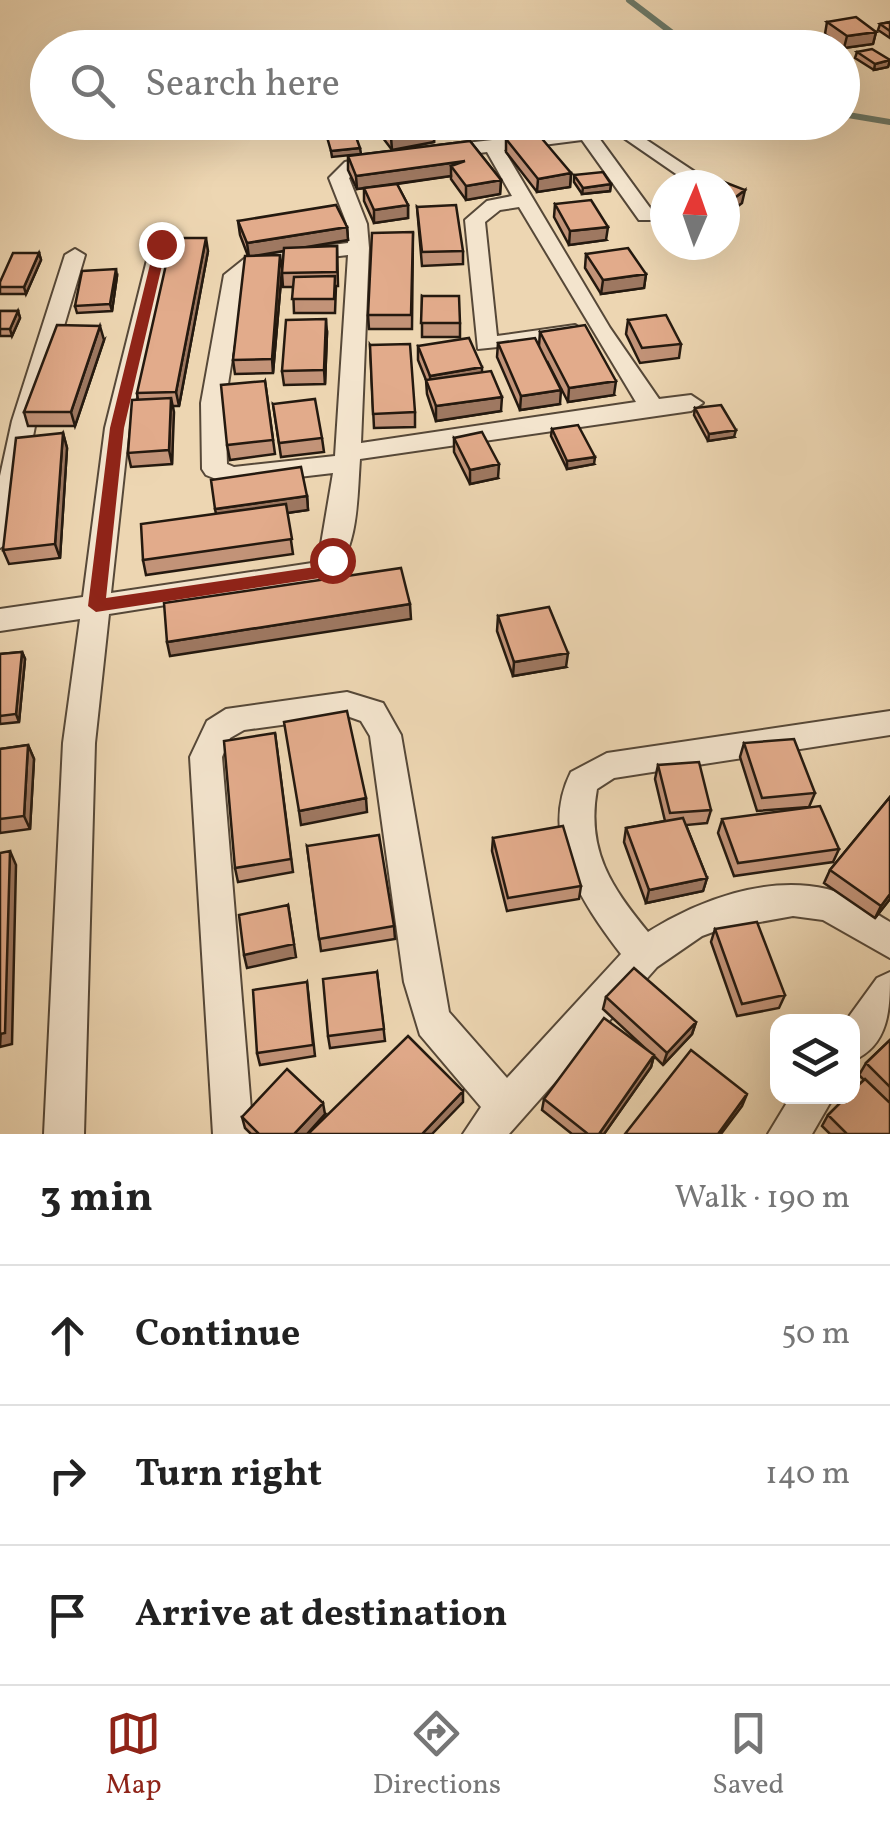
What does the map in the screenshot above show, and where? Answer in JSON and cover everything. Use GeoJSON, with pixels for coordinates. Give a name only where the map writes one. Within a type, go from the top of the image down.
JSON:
{"type":"FeatureCollection","features":[{"type":"Feature","properties":{"kind":"street"},"geometry":{"type":"LineString","coordinates":[[0,620],[320,572],[332,560],[338,538],[348,458],[360,248],[357,224],[339,178],[344,169],[356,164],[528,140]]}},
{"type":"Feature","properties":{"kind":"street"},"geometry":{"type":"LineString","coordinates":[[592,140],[641,208],[650,204]]}},
{"type":"Feature","properties":{"kind":"street"},"geometry":{"type":"LineString","coordinates":[[643,140],[682,170]]}},
{"type":"Feature","properties":{"kind":"street"},"geometry":{"type":"LineString","coordinates":[[492,145],[599,328],[652,406]]}},
{"type":"Feature","properties":{"kind":"street"},"geometry":{"type":"LineString","coordinates":[[522,201],[494,205],[474,220],[477,346],[599,328]]}},
{"type":"Feature","properties":{"kind":"street"},"geometry":{"type":"LineString","coordinates":[[64,1134],[79,743],[117,428],[161,244]]}},
{"type":"Feature","properties":{"kind":"street"},"geometry":{"type":"LineString","coordinates":[[360,248],[256,260],[235,275],[210,458],[214,469],[230,476],[652,406],[692,403]]}},
{"type":"Feature","properties":{"kind":"street"},"geometry":{"type":"LineString","coordinates":[[0,539],[24,421],[75,255]]}},
{"type":"Feature","properties":{"kind":"street"},"geometry":{"type":"LineString","coordinates":[[233,1134],[219,986],[206,757],[218,730],[237,718],[347,704],[372,712],[385,735],[422,982],[433,1022],[495,1120],[644,956],[690,925],[719,913],[793,900],[829,905],[890,941]]}},
{"type":"Feature","properties":{"kind":"street"},"geometry":{"type":"LineString","coordinates":[[644,956],[603,902],[576,853],[573,814],[582,782],[607,766],[890,723]]}},
{"type":"Feature","properties":{"kind":"street"},"geometry":{"type":"LineString","coordinates":[[860,1032],[890,990]]}},
{"type":"Feature","properties":{"kind":"street"},"geometry":{"type":"LineString","coordinates":[[788,1134],[809,1104]]}},
{"type":"Feature","properties":{"kind":"building"},"geometry":{"type":"Polygon","coordinates":[[[856,17],[876,32],[860,34],[860,30],[838,30],[827,22],[856,17]]]}},
{"type":"Feature","properties":{"kind":"building"},"geometry":{"type":"Polygon","coordinates":[[[872,49],[890,60],[875,64],[860,51],[872,49]]]}},
{"type":"Feature","properties":{"kind":"building"},"geometry":{"type":"Polygon","coordinates":[[[328,140],[357,140],[360,148],[331,151],[328,140]]]}},
{"type":"Feature","properties":{"kind":"building"},"geometry":{"type":"Polygon","coordinates":[[[507,140],[543,140],[571,173],[538,179],[507,140]]]}},
{"type":"Feature","properties":{"kind":"building"},"geometry":{"type":"Polygon","coordinates":[[[470,141],[501,180],[466,186],[451,166],[465,161],[356,176],[348,156],[470,141]]]}},
{"type":"Feature","properties":{"kind":"building"},"geometry":{"type":"Polygon","coordinates":[[[603,172],[611,184],[583,188],[574,175],[603,172]]]}},
{"type":"Feature","properties":{"kind":"building"},"geometry":{"type":"Polygon","coordinates":[[[397,184],[408,205],[374,210],[364,188],[397,184]]]}},
{"type":"Feature","properties":{"kind":"building"},"geometry":{"type":"Polygon","coordinates":[[[591,200],[608,227],[570,231],[555,204],[591,200]]]}},
{"type":"Feature","properties":{"kind":"building"},"geometry":{"type":"Polygon","coordinates":[[[336,205],[347,227],[247,243],[238,221],[336,205]]]}},
{"type":"Feature","properties":{"kind":"building"},"geometry":{"type":"Polygon","coordinates":[[[456,205],[463,251],[422,252],[417,207],[456,205]]]}},
{"type":"Feature","properties":{"kind":"building"},"geometry":{"type":"Polygon","coordinates":[[[413,232],[411,315],[368,315],[372,233],[413,232]]]}},
{"type":"Feature","properties":{"kind":"building"},"geometry":{"type":"Polygon","coordinates":[[[172,238],[206,238],[176,392],[137,393],[172,238]]]}},
{"type":"Feature","properties":{"kind":"building"},"geometry":{"type":"Polygon","coordinates":[[[337,246],[337,272],[282,273],[284,248],[337,246]]]}},
{"type":"Feature","properties":{"kind":"building"},"geometry":{"type":"Polygon","coordinates":[[[628,248],[646,274],[603,280],[586,254],[628,248]]]}},
{"type":"Feature","properties":{"kind":"building"},"geometry":{"type":"Polygon","coordinates":[[[13,253],[39,253],[24,287],[0,287],[0,282],[13,253]]]}},
{"type":"Feature","properties":{"kind":"building"},"geometry":{"type":"Polygon","coordinates":[[[280,255],[272,359],[233,360],[245,256],[280,255]]]}},
{"type":"Feature","properties":{"kind":"building"},"geometry":{"type":"Polygon","coordinates":[[[116,269],[110,304],[75,306],[82,271],[116,269]]]}},
{"type":"Feature","properties":{"kind":"building"},"geometry":{"type":"Polygon","coordinates":[[[335,276],[334,299],[292,299],[294,277],[335,276]]]}},
{"type":"Feature","properties":{"kind":"building"},"geometry":{"type":"Polygon","coordinates":[[[422,296],[459,296],[460,323],[421,323],[422,296]]]}},
{"type":"Feature","properties":{"kind":"building"},"geometry":{"type":"Polygon","coordinates":[[[0,311],[18,311],[10,329],[0,329],[0,311]]]}},
{"type":"Feature","properties":{"kind":"building"},"geometry":{"type":"Polygon","coordinates":[[[666,315],[681,344],[642,348],[628,320],[666,315]]]}},
{"type":"Feature","properties":{"kind":"building"},"geometry":{"type":"Polygon","coordinates":[[[326,319],[324,370],[282,371],[286,320],[326,319]]]}},
{"type":"Feature","properties":{"kind":"building"},"geometry":{"type":"Polygon","coordinates":[[[57,325],[100,326],[71,412],[24,412],[57,325]]]}},
{"type":"Feature","properties":{"kind":"building"},"geometry":{"type":"Polygon","coordinates":[[[585,325],[616,381],[569,388],[540,332],[585,325]]]}},
{"type":"Feature","properties":{"kind":"building"},"geometry":{"type":"Polygon","coordinates":[[[469,338],[482,367],[430,376],[418,346],[469,338]]]}},
{"type":"Feature","properties":{"kind":"building"},"geometry":{"type":"Polygon","coordinates":[[[535,338],[561,390],[521,396],[498,343],[535,338]]]}},
{"type":"Feature","properties":{"kind":"building"},"geometry":{"type":"Polygon","coordinates":[[[410,344],[415,412],[373,414],[370,345],[410,344]]]}},
{"type":"Feature","properties":{"kind":"building"},"geometry":{"type":"Polygon","coordinates":[[[491,371],[502,397],[436,406],[426,380],[491,371]]]}},
{"type":"Feature","properties":{"kind":"building"},"geometry":{"type":"Polygon","coordinates":[[[265,381],[273,440],[227,445],[221,385],[265,381]]]}},
{"type":"Feature","properties":{"kind":"building"},"geometry":{"type":"Polygon","coordinates":[[[171,398],[169,450],[128,453],[132,400],[171,398]]]}},
{"type":"Feature","properties":{"kind":"building"},"geometry":{"type":"Polygon","coordinates":[[[315,399],[322,438],[279,443],[273,404],[315,399]]]}},
{"type":"Feature","properties":{"kind":"building"},"geometry":{"type":"Polygon","coordinates":[[[721,405],[736,430],[709,434],[695,408],[721,405]]]}},
{"type":"Feature","properties":{"kind":"building"},"geometry":{"type":"Polygon","coordinates":[[[578,425],[595,457],[567,461],[552,429],[578,425]]]}},
{"type":"Feature","properties":{"kind":"building"},"geometry":{"type":"Polygon","coordinates":[[[482,432],[499,464],[470,470],[454,438],[482,432]]]}},
{"type":"Feature","properties":{"kind":"building"},"geometry":{"type":"Polygon","coordinates":[[[63,433],[55,544],[3,550],[16,438],[63,433]]]}},
{"type":"Feature","properties":{"kind":"building"},"geometry":{"type":"Polygon","coordinates":[[[301,467],[307,496],[215,509],[211,480],[301,467]]]}},
{"type":"Feature","properties":{"kind":"building"},"geometry":{"type":"Polygon","coordinates":[[[286,504],[292,539],[143,560],[141,524],[286,504]]]}},
{"type":"Feature","properties":{"kind":"building"},"geometry":{"type":"Polygon","coordinates":[[[401,568],[410,604],[167,642],[164,603],[401,568]]]}},
{"type":"Feature","properties":{"kind":"building"},"geometry":{"type":"Polygon","coordinates":[[[549,607],[568,653],[514,662],[498,616],[549,607]]]}},
{"type":"Feature","properties":{"kind":"building"},"geometry":{"type":"Polygon","coordinates":[[[22,652],[16,714],[0,716],[0,654],[22,652]]]}},
{"type":"Feature","properties":{"kind":"building"},"geometry":{"type":"Polygon","coordinates":[[[347,711],[366,798],[299,811],[284,722],[347,711]]]}},
{"type":"Feature","properties":{"kind":"building"},"geometry":{"type":"Polygon","coordinates":[[[275,733],[291,859],[235,868],[224,741],[275,733]]]}},
{"type":"Feature","properties":{"kind":"building"},"geometry":{"type":"Polygon","coordinates":[[[794,739],[815,793],[762,798],[744,743],[794,739]]]}},
{"type":"Feature","properties":{"kind":"building"},"geometry":{"type":"Polygon","coordinates":[[[28,745],[24,816],[0,819],[0,749],[28,745]]]}},
{"type":"Feature","properties":{"kind":"building"},"geometry":{"type":"Polygon","coordinates":[[[699,762],[711,810],[670,813],[658,765],[699,762]]]}},
{"type":"Feature","properties":{"kind":"building"},"geometry":{"type":"Polygon","coordinates":[[[890,797],[890,894],[881,906],[830,870],[890,797]]]}},
{"type":"Feature","properties":{"kind":"building"},"geometry":{"type":"Polygon","coordinates":[[[820,806],[839,849],[738,863],[722,819],[820,806]]]}},
{"type":"Feature","properties":{"kind":"building"},"geometry":{"type":"Polygon","coordinates":[[[683,818],[707,878],[649,890],[626,828],[683,818]]]}},
{"type":"Feature","properties":{"kind":"building"},"geometry":{"type":"Polygon","coordinates":[[[563,826],[581,886],[508,898],[493,838],[563,826]]]}},
{"type":"Feature","properties":{"kind":"building"},"geometry":{"type":"Polygon","coordinates":[[[379,835],[394,926],[319,939],[307,846],[379,835]]]}},
{"type":"Feature","properties":{"kind":"building"},"geometry":{"type":"Polygon","coordinates":[[[10,851],[5,1033],[0,1034],[0,853],[10,851]]]}},
{"type":"Feature","properties":{"kind":"building"},"geometry":{"type":"Polygon","coordinates":[[[288,905],[294,944],[244,955],[239,915],[288,905]]]}},
{"type":"Feature","properties":{"kind":"building"},"geometry":{"type":"Polygon","coordinates":[[[757,922],[785,995],[742,1004],[715,929],[757,922]]]}},
{"type":"Feature","properties":{"kind":"building"},"geometry":{"type":"Polygon","coordinates":[[[634,968],[696,1022],[667,1053],[606,997],[634,968]]]}},
{"type":"Feature","properties":{"kind":"building"},"geometry":{"type":"Polygon","coordinates":[[[377,972],[384,1029],[328,1036],[323,979],[377,972]]]}},
{"type":"Feature","properties":{"kind":"building"},"geometry":{"type":"Polygon","coordinates":[[[307,982],[313,1045],[257,1053],[253,990],[307,982]]]}},
{"type":"Feature","properties":{"kind":"building"},"geometry":{"type":"Polygon","coordinates":[[[604,1018],[654,1055],[599,1134],[588,1134],[544,1099],[604,1018]]]}},
{"type":"Feature","properties":{"kind":"building"},"geometry":{"type":"Polygon","coordinates":[[[408,1036],[463,1091],[422,1134],[308,1134],[408,1036]]]}},
{"type":"Feature","properties":{"kind":"building"},"geometry":{"type":"Polygon","coordinates":[[[890,1040],[890,1087],[866,1063],[890,1040]]]}},
{"type":"Feature","properties":{"kind":"building"},"geometry":{"type":"Polygon","coordinates":[[[691,1050],[747,1094],[718,1134],[625,1134],[691,1050]]]}},
{"type":"Feature","properties":{"kind":"building"},"geometry":{"type":"Polygon","coordinates":[[[287,1069],[323,1103],[294,1134],[259,1134],[242,1117],[287,1069]]]}},
{"type":"Feature","properties":{"kind":"building"},"geometry":{"type":"Polygon","coordinates":[[[865,1079],[890,1103],[890,1134],[847,1134],[828,1115],[839,1104],[860,1104],[860,1084],[865,1079]]]}},
{"type":"Feature","properties":{"kind":"waterway"},"geometry":{"type":"LineString","coordinates":[[629,0],[668,30]]}},
{"type":"Feature","properties":{"kind":"waterway"},"geometry":{"type":"LineString","coordinates":[[860,117],[890,122]]}},
{"type":"Feature","properties":{"kind":"route"},"geometry":{"type":"LineString","coordinates":[[161,244],[117,428],[96,606],[320,572],[332,560]]}}]}
